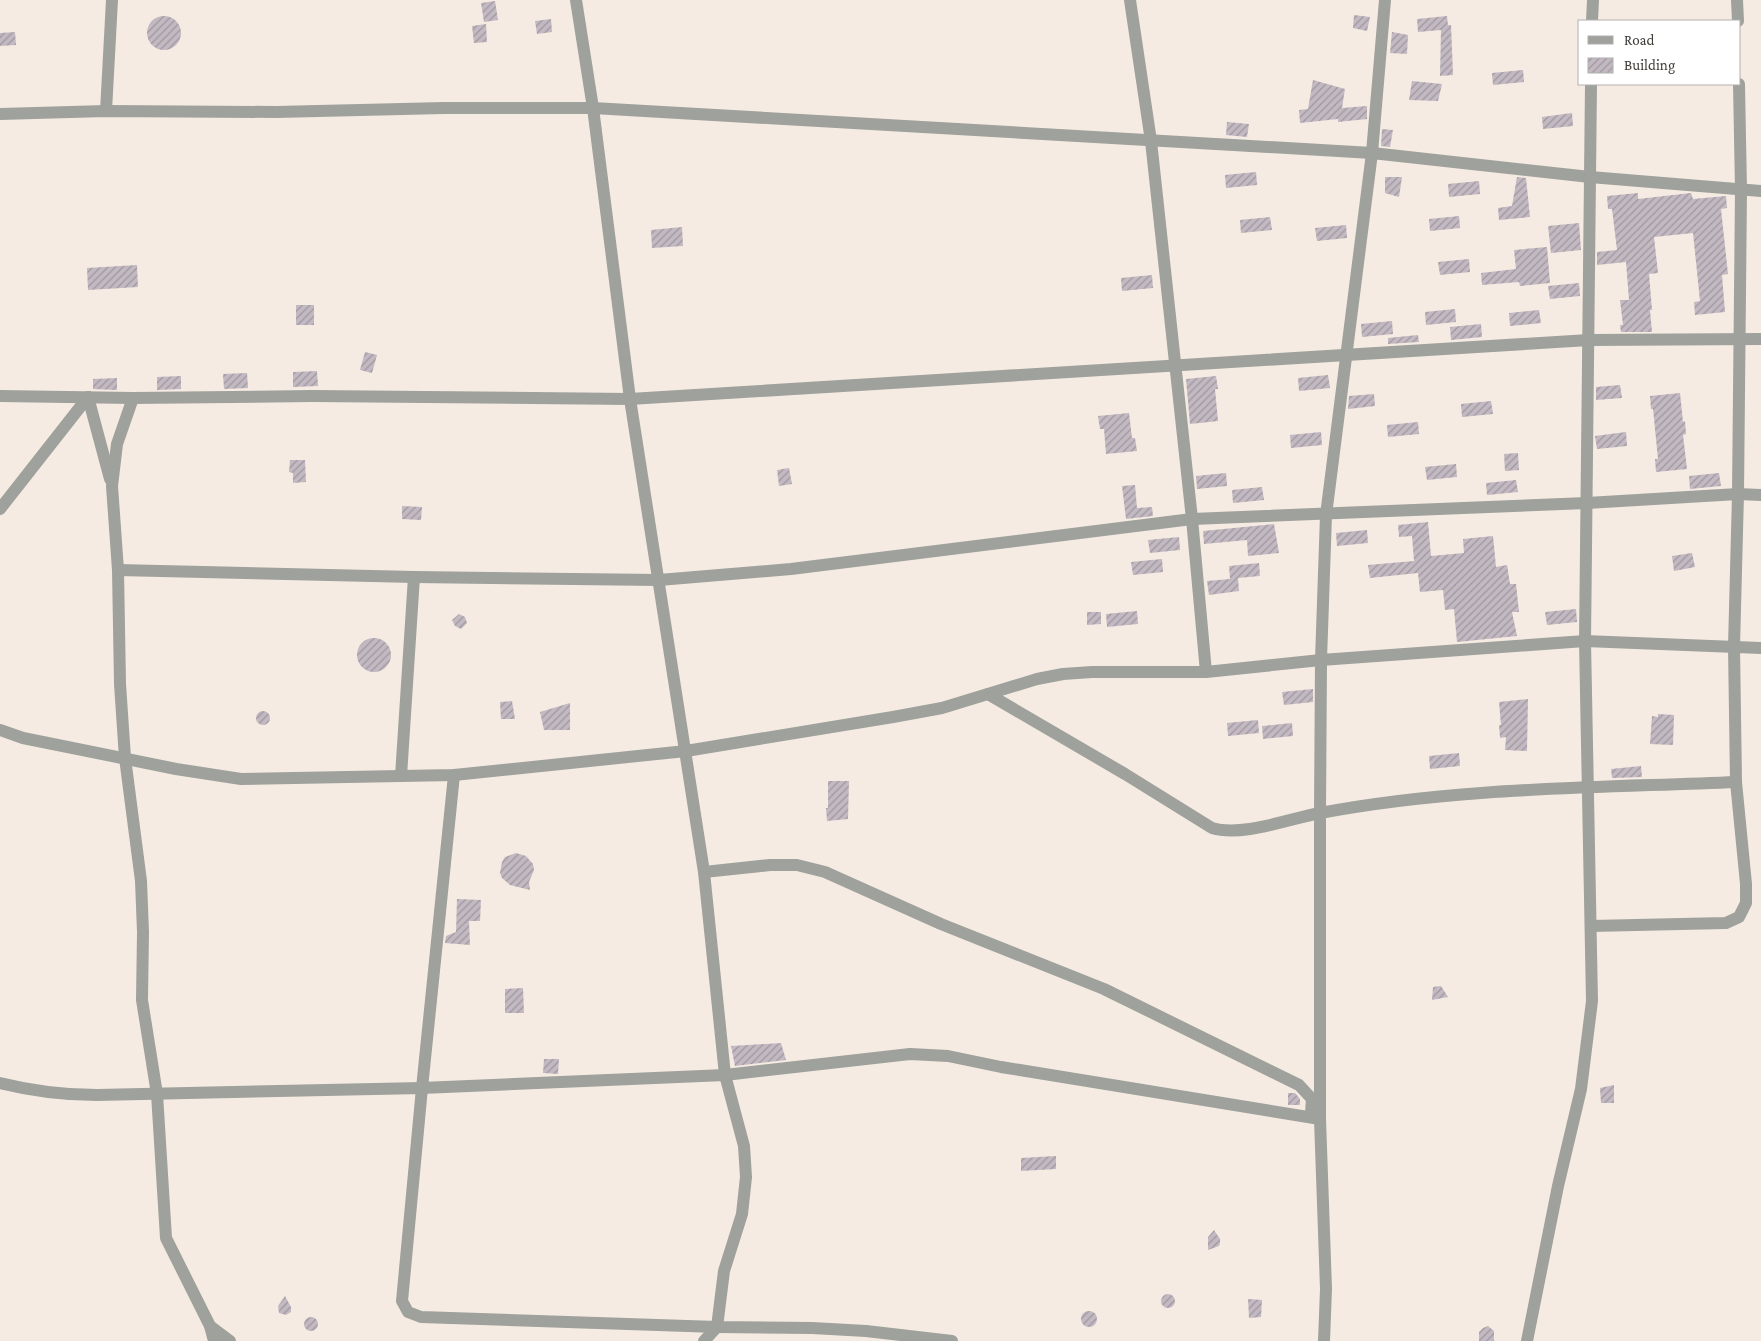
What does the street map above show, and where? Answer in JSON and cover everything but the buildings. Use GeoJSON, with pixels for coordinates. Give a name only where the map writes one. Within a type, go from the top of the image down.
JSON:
{"type":"FeatureCollection","features":[{"type":"Feature","properties":{"kind":"street"},"geometry":{"type":"LineString","coordinates":[[106,111],[112,0]]}},
{"type":"Feature","properties":{"kind":"street"},"geometry":{"type":"LineString","coordinates":[[576,0],[593,108],[630,398],[704,872],[725,1075],[744,1146],[746,1177],[742,1214],[724,1271],[717,1327],[704,1341]]}},
{"type":"Feature","properties":{"kind":"street"},"geometry":{"type":"LineString","coordinates":[[1130,0],[1151,141],[1192,519],[1206,672]]}},
{"type":"Feature","properties":{"kind":"street"},"geometry":{"type":"LineString","coordinates":[[1324,1341],[1326,1289],[1315,1118],[1321,660],[1326,514],[1372,153],[1385,0]]}},
{"type":"Feature","properties":{"kind":"street"},"geometry":{"type":"LineString","coordinates":[[1592,20],[1593,0]]}},
{"type":"Feature","properties":{"kind":"street"},"geometry":{"type":"LineString","coordinates":[[1737,0],[1738,20]]}},
{"type":"Feature","properties":{"kind":"street"},"geometry":{"type":"LineString","coordinates":[[1527,1341],[1558,1186],[1581,1089],[1592,1001],[1585,641],[1591,85]]}},
{"type":"Feature","properties":{"kind":"street"},"geometry":{"type":"LineString","coordinates":[[1591,926],[1726,923],[1739,917],[1746,903],[1746,884],[1736,782],[1734,647],[1738,494],[1741,190],[1739,85]]}},
{"type":"Feature","properties":{"kind":"street"},"geometry":{"type":"LineString","coordinates":[[0,114],[106,111],[276,112],[444,108],[593,108],[1372,153],[1590,177],[1761,191]]}},
{"type":"Feature","properties":{"kind":"street"},"geometry":{"type":"LineString","coordinates":[[0,396],[134,398],[312,396],[630,398],[1589,340],[1761,339]]}},
{"type":"Feature","properties":{"kind":"street"},"geometry":{"type":"LineString","coordinates":[[88,397],[112,486],[118,570],[120,684],[124,758],[141,881],[143,932],[142,1000],[157,1094],[166,1238],[210,1326],[214,1341]]}},
{"type":"Feature","properties":{"kind":"street"},"geometry":{"type":"LineString","coordinates":[[0,508],[88,397]]}},
{"type":"Feature","properties":{"kind":"street"},"geometry":{"type":"LineString","coordinates":[[112,486],[118,444],[134,398]]}},
{"type":"Feature","properties":{"kind":"street"},"geometry":{"type":"LineString","coordinates":[[118,570],[414,577],[659,580],[791,569],[1192,519],[1761,494]]}},
{"type":"Feature","properties":{"kind":"street"},"geometry":{"type":"LineString","coordinates":[[401,776],[414,577]]}},
{"type":"Feature","properties":{"kind":"street"},"geometry":{"type":"LineString","coordinates":[[0,730],[23,738],[176,770],[241,779],[454,774],[686,751],[942,708],[1037,679],[1063,674],[1092,672],[1206,672],[1321,660],[1585,641],[1761,648]]}},
{"type":"Feature","properties":{"kind":"street"},"geometry":{"type":"LineString","coordinates":[[988,694],[1125,774],[1212,828],[1223,831],[1238,831],[1320,813],[1427,797],[1520,789],[1736,782]]}},
{"type":"Feature","properties":{"kind":"street"},"geometry":{"type":"LineString","coordinates":[[454,774],[402,1301],[408,1312],[421,1317],[717,1327],[812,1328],[866,1331],[952,1341]]}},
{"type":"Feature","properties":{"kind":"street"},"geometry":{"type":"LineString","coordinates":[[704,872],[770,865],[797,865],[825,872],[941,924],[1104,990],[1292,1081],[1299,1085],[1312,1099],[1315,1118]]}},
{"type":"Feature","properties":{"kind":"street"},"geometry":{"type":"LineString","coordinates":[[0,1083],[29,1090],[67,1095],[422,1088],[725,1075],[910,1054],[948,1056],[1001,1067],[1315,1118]]}},
{"type":"Feature","properties":{"kind":"street"},"geometry":{"type":"LineString","coordinates":[[210,1326],[230,1341]]}}]}
